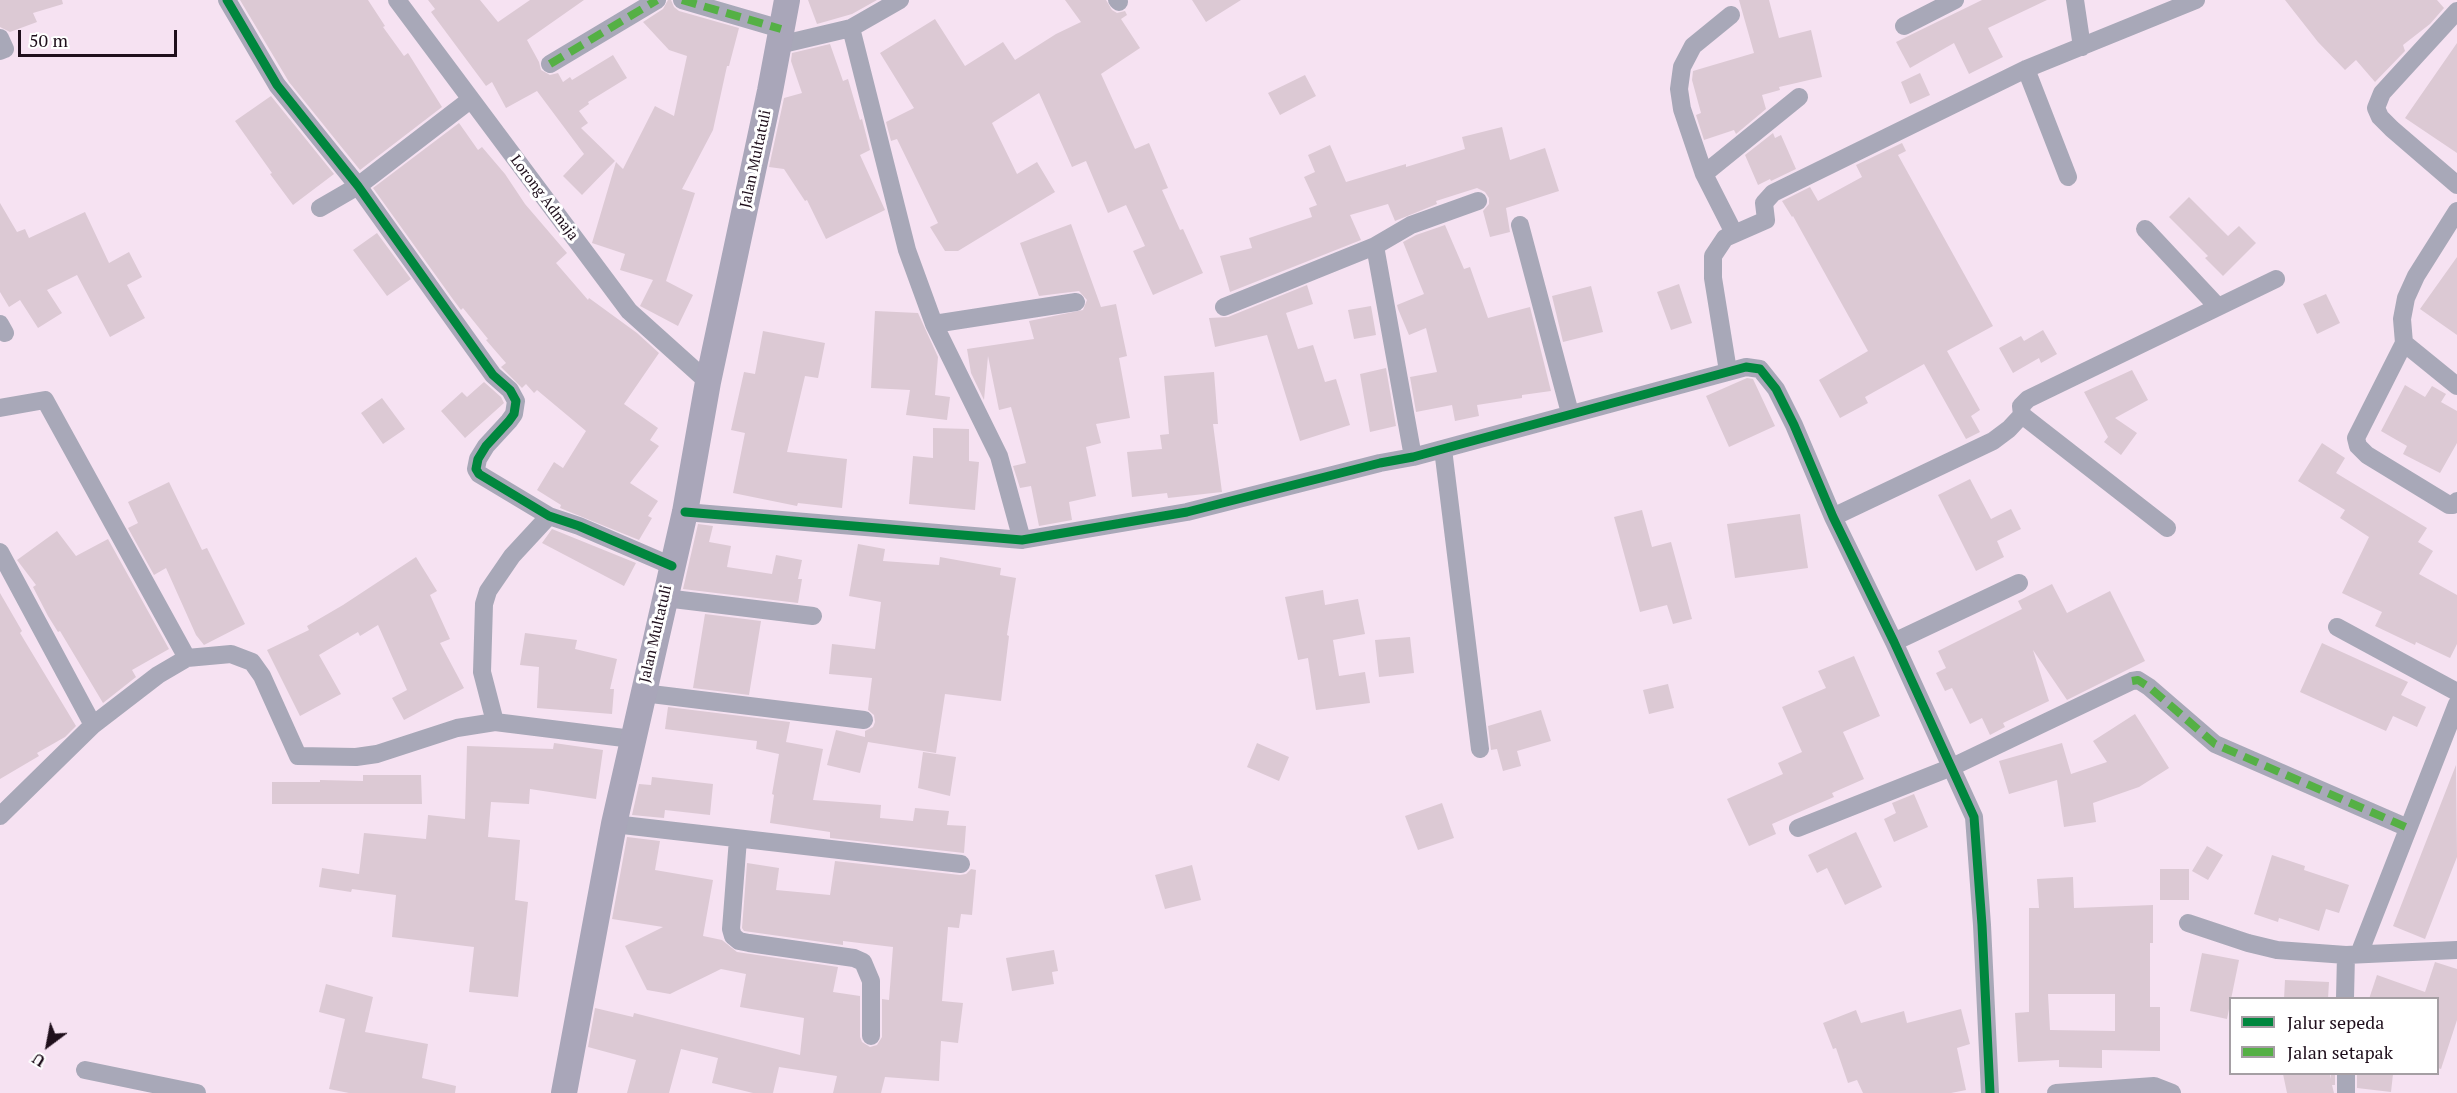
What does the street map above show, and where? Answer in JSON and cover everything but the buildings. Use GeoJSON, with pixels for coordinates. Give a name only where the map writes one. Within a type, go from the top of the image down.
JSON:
{"type":"FeatureCollection","features":[{"type":"Feature","properties":{"kind":"main road","name":"Jalan Multatuli"},"geometry":{"type":"LineString","coordinates":[[564,1093],[614,824],[685,512],[708,382],[787,0]]}},
{"type":"Feature","properties":{"kind":"street"},"geometry":{"type":"LineString","coordinates":[[227,0],[277,85],[358,186],[493,375],[510,390],[516,401],[514,414],[486,446],[478,459],[476,469],[479,474],[549,516],[579,526],[672,566]]}},
{"type":"Feature","properties":{"kind":"street","name":"Lorong Admaja"},"geometry":{"type":"LineString","coordinates":[[396,0],[629,311],[708,382]]}},
{"type":"Feature","properties":{"kind":"street"},"geometry":{"type":"LineString","coordinates":[[550,64],[657,0]]}},
{"type":"Feature","properties":{"kind":"street"},"geometry":{"type":"LineString","coordinates":[[682,0],[780,37],[851,28],[900,0]]}},
{"type":"Feature","properties":{"kind":"street"},"geometry":{"type":"LineString","coordinates":[[1904,27],[1955,0]]}},
{"type":"Feature","properties":{"kind":"street"},"geometry":{"type":"LineString","coordinates":[[2075,0],[2082,47]]}},
{"type":"Feature","properties":{"kind":"street"},"geometry":{"type":"LineString","coordinates":[[1728,371],[1713,256],[1719,245],[1734,233],[1766,220],[1764,203],[1773,193],[2026,69],[2196,0]]}},
{"type":"Feature","properties":{"kind":"street"},"geometry":{"type":"LineString","coordinates":[[2457,11],[2382,93],[2376,108],[2380,117],[2392,129],[2457,185]]}},
{"type":"Feature","properties":{"kind":"street"},"geometry":{"type":"LineString","coordinates":[[1731,15],[1693,46],[1682,67],[1679,90],[1682,109],[1704,174],[1734,233]]}},
{"type":"Feature","properties":{"kind":"street"},"geometry":{"type":"LineString","coordinates":[[851,28],[907,250],[934,324],[999,456],[1022,540]]}},
{"type":"Feature","properties":{"kind":"street"},"geometry":{"type":"LineString","coordinates":[[0,38],[5,49],[0,51]]}},
{"type":"Feature","properties":{"kind":"street"},"geometry":{"type":"LineString","coordinates":[[2026,69],[2068,177]]}},
{"type":"Feature","properties":{"kind":"street"},"geometry":{"type":"LineString","coordinates":[[1704,174],[1799,97]]}},
{"type":"Feature","properties":{"kind":"street"},"geometry":{"type":"LineString","coordinates":[[320,208],[358,186],[470,100]]}},
{"type":"Feature","properties":{"kind":"street"},"geometry":{"type":"LineString","coordinates":[[1224,307],[1375,246],[1412,225],[1478,201]]}},
{"type":"Feature","properties":{"kind":"street"},"geometry":{"type":"LineString","coordinates":[[2457,211],[2416,276],[2406,298],[2402,320],[2404,343],[2356,438],[2358,446],[2367,455],[2449,505],[2457,501]]}},
{"type":"Feature","properties":{"kind":"street"},"geometry":{"type":"LineString","coordinates":[[1520,225],[1570,413]]}},
{"type":"Feature","properties":{"kind":"street"},"geometry":{"type":"LineString","coordinates":[[2145,229],[2218,307]]}},
{"type":"Feature","properties":{"kind":"street"},"geometry":{"type":"LineString","coordinates":[[1375,246],[1413,457]]}},
{"type":"Feature","properties":{"kind":"street"},"geometry":{"type":"LineString","coordinates":[[2167,528],[2022,415],[2020,406],[2028,399],[2276,279]]}},
{"type":"Feature","properties":{"kind":"street"},"geometry":{"type":"LineString","coordinates":[[934,324],[1076,302]]}},
{"type":"Feature","properties":{"kind":"street"},"geometry":{"type":"LineString","coordinates":[[2404,343],[2457,386]]}},
{"type":"Feature","properties":{"kind":"street"},"geometry":{"type":"LineString","coordinates":[[685,512],[1022,540],[1186,512],[1380,463],[1413,457],[1728,371],[1746,367],[1760,369],[1769,378],[1794,425],[1833,517],[1894,642],[1974,817],[1990,1093]]}},
{"type":"Feature","properties":{"kind":"street"},"geometry":{"type":"LineString","coordinates":[[0,408],[45,400],[187,658]]}},
{"type":"Feature","properties":{"kind":"street"},"geometry":{"type":"LineString","coordinates":[[1833,517],[1993,441],[2022,415]]}},
{"type":"Feature","properties":{"kind":"street"},"geometry":{"type":"LineString","coordinates":[[1443,449],[1480,749]]}},
{"type":"Feature","properties":{"kind":"street"},"geometry":{"type":"LineString","coordinates":[[495,722],[482,672],[484,604],[488,591],[512,556],[549,516]]}},
{"type":"Feature","properties":{"kind":"street"},"geometry":{"type":"LineString","coordinates":[[0,552],[93,725]]}},
{"type":"Feature","properties":{"kind":"street"},"geometry":{"type":"LineString","coordinates":[[1894,642],[2019,583]]}},
{"type":"Feature","properties":{"kind":"street"},"geometry":{"type":"LineString","coordinates":[[665,598],[813,616]]}},
{"type":"Feature","properties":{"kind":"street"},"geometry":{"type":"LineString","coordinates":[[2337,627],[2457,692]]}},
{"type":"Feature","properties":{"kind":"street"},"geometry":{"type":"LineString","coordinates":[[0,816],[93,725],[158,675],[187,658],[231,654],[252,662],[262,676],[298,756],[357,757],[377,754],[457,728],[495,722],[632,739]]}},
{"type":"Feature","properties":{"kind":"street"},"geometry":{"type":"LineString","coordinates":[[1798,828],[1952,767],[2138,680],[2150,687],[2215,744],[2408,828]]}},
{"type":"Feature","properties":{"kind":"street"},"geometry":{"type":"LineString","coordinates":[[643,693],[864,720]]}},
{"type":"Feature","properties":{"kind":"street"},"geometry":{"type":"LineString","coordinates":[[2345,997],[2352,954],[2408,828],[2457,704]]}},
{"type":"Feature","properties":{"kind":"street"},"geometry":{"type":"LineString","coordinates":[[614,824],[961,864]]}},
{"type":"Feature","properties":{"kind":"street"},"geometry":{"type":"LineString","coordinates":[[738,839],[730,929],[733,936],[739,941],[854,958],[863,962],[871,981],[871,1036]]}},
{"type":"Feature","properties":{"kind":"street"},"geometry":{"type":"LineString","coordinates":[[2188,923],[2248,944],[2277,950],[2352,954],[2457,950]]}},
{"type":"Feature","properties":{"kind":"street"},"geometry":{"type":"LineString","coordinates":[[85,1070],[197,1093]]}},
{"type":"Feature","properties":{"kind":"street"},"geometry":{"type":"LineString","coordinates":[[2346,1075],[2346,1093]]}},
{"type":"Feature","properties":{"kind":"street"},"geometry":{"type":"LineString","coordinates":[[2056,1093],[2154,1086],[2172,1093]]}},
{"type":"Feature","properties":{"kind":"marked path"},"geometry":{"type":"LineString","coordinates":[[550,64],[657,0]]}},
{"type":"Feature","properties":{"kind":"marked path"},"geometry":{"type":"LineString","coordinates":[[682,0],[781,29]]}},
{"type":"Feature","properties":{"kind":"marked path"},"geometry":{"type":"LineString","coordinates":[[2132,681],[2138,680],[2149,687],[2215,744],[2408,828]]}},
{"type":"Feature","properties":{"kind":"cycle path"},"geometry":{"type":"LineString","coordinates":[[227,0],[277,85],[358,186],[493,375],[510,390],[516,401],[514,414],[486,446],[478,459],[476,469],[479,474],[549,516],[579,526],[672,566]]}},
{"type":"Feature","properties":{"kind":"cycle path"},"geometry":{"type":"LineString","coordinates":[[685,512],[1022,540],[1187,512],[1380,463],[1413,457],[1746,367],[1760,369],[1776,389],[1794,425],[1833,517],[1894,642],[1974,817],[1990,1093]]}}]}
